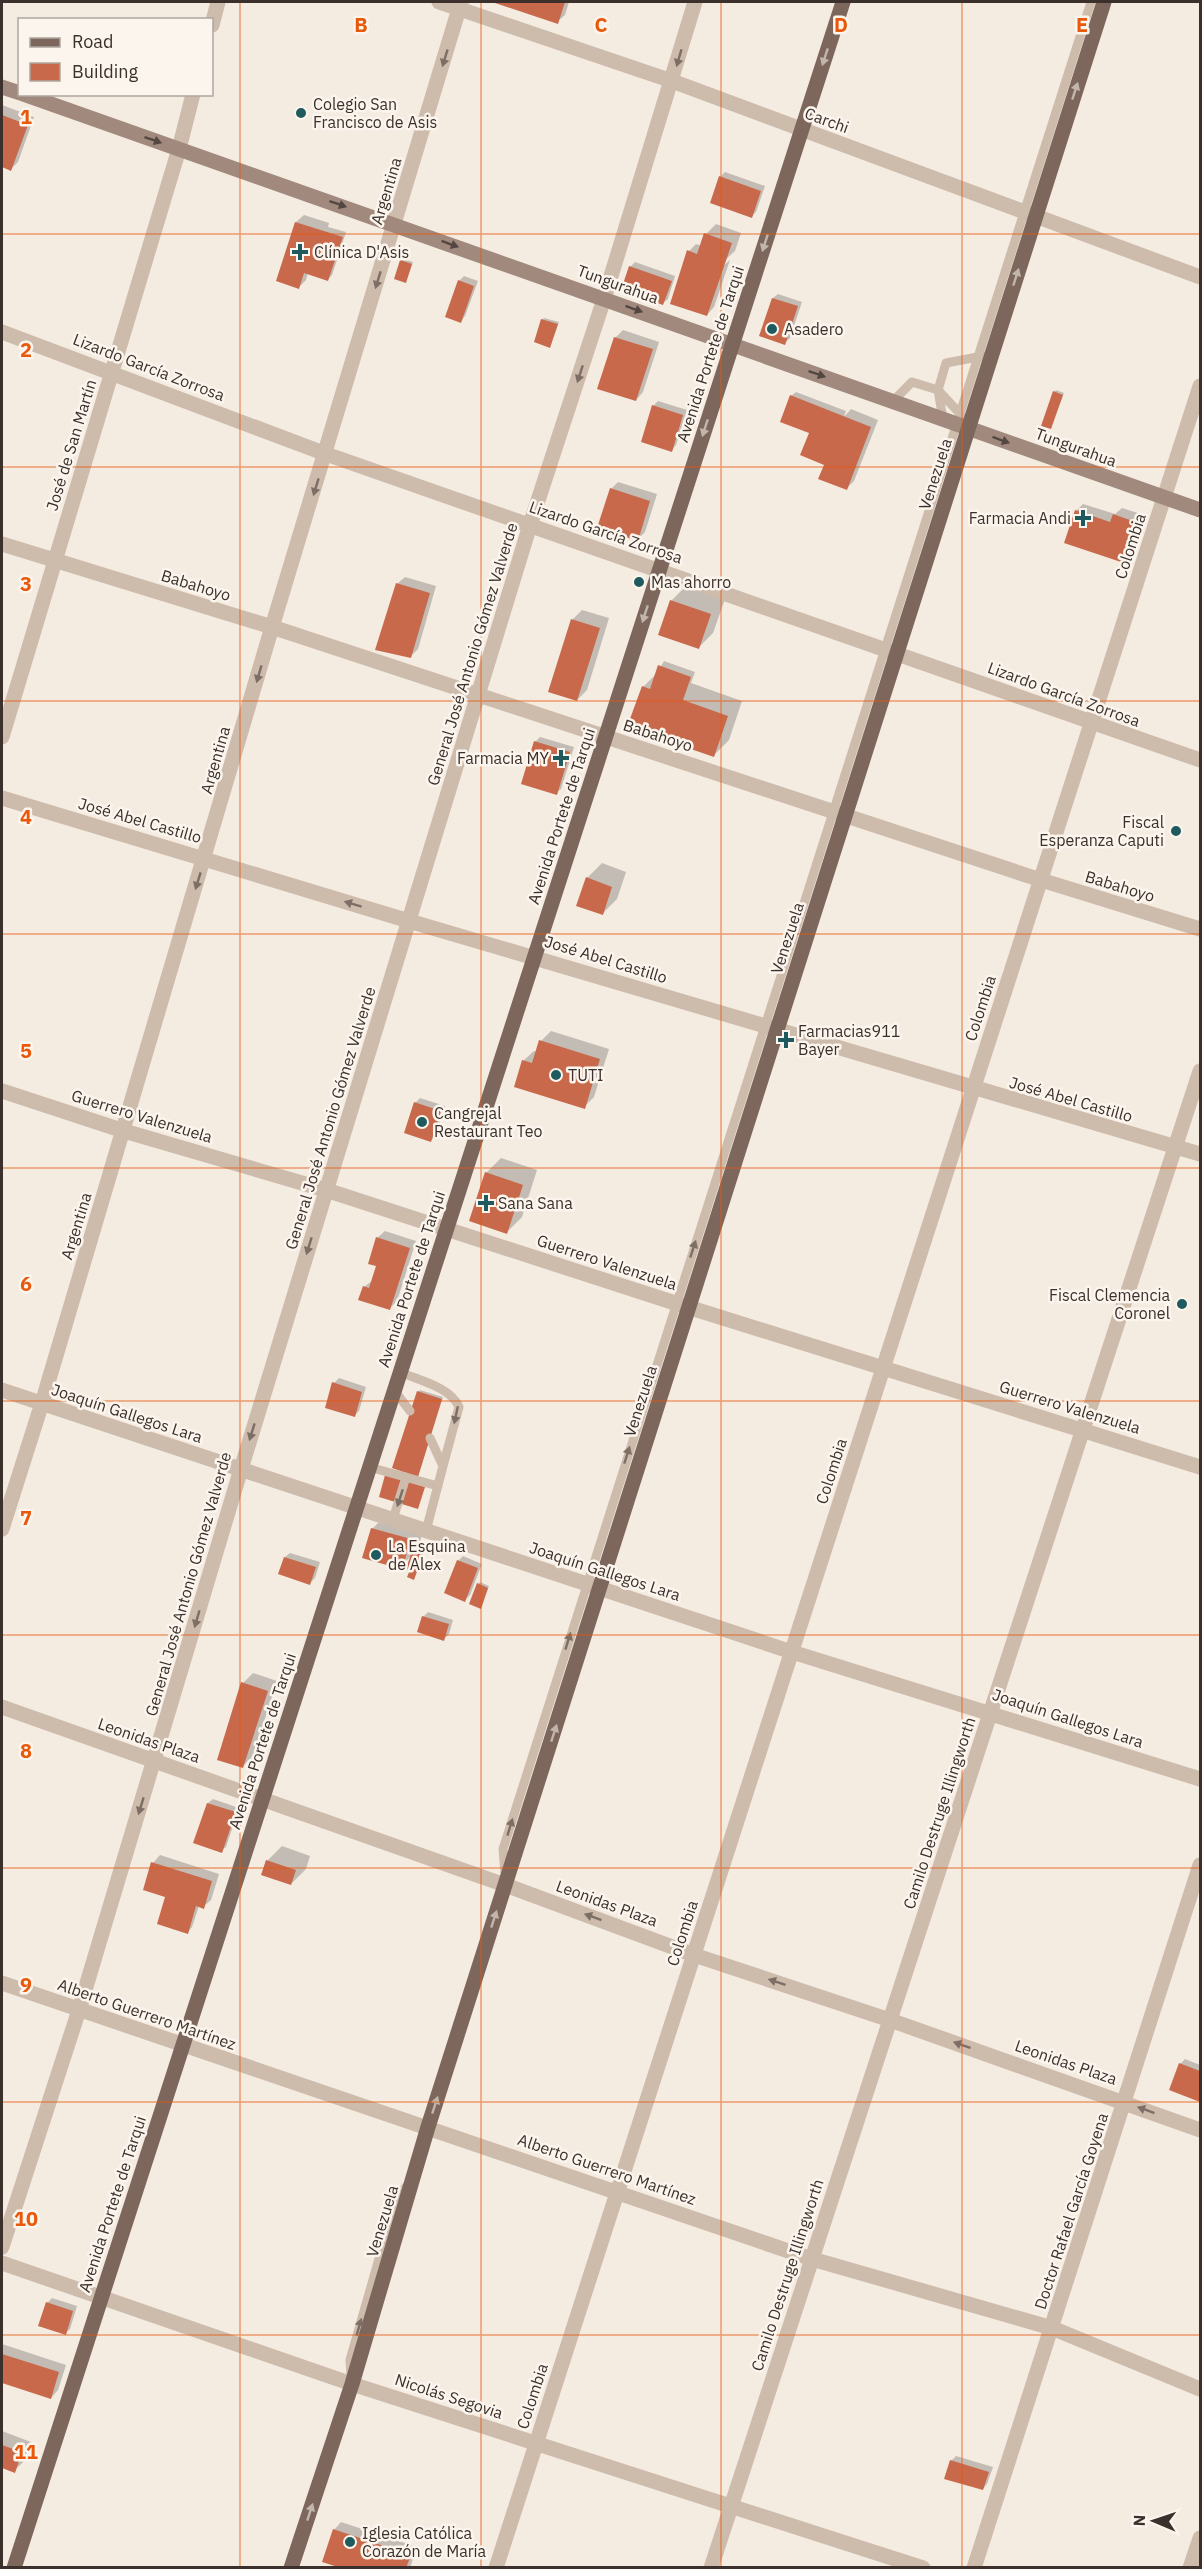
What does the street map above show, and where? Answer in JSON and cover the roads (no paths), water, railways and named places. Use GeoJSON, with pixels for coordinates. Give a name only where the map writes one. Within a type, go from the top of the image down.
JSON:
{"type":"FeatureCollection","features":[{"type":"Feature","properties":{"kind":"main road","name":"Avenida Portete de Tarqui"},"geometry":{"type":"LineString","coordinates":[[14,2568],[843,2]]}},
{"type":"Feature","properties":{"kind":"main road","name":"Venezuela"},"geometry":{"type":"LineString","coordinates":[[291,2568],[352,2384],[429,2127],[506,1885],[593,1586],[682,1305],[1029,214],[1104,2]]}},
{"type":"Feature","properties":{"kind":"main road","name":"Tungurahua"},"geometry":{"type":"LineString","coordinates":[[2,87],[18,93]]}},
{"type":"Feature","properties":{"kind":"main road","name":"Tungurahua"},"geometry":{"type":"LineString","coordinates":[[27,96],[943,419],[964,423],[1200,510]]}},
{"type":"Feature","properties":{"kind":"street"},"geometry":{"type":"LineString","coordinates":[[213,21],[218,2]]}},
{"type":"Feature","properties":{"kind":"street","name":"Carchi"},"geometry":{"type":"LineString","coordinates":[[439,2],[460,5],[672,81],[1200,277]]}},
{"type":"Feature","properties":{"kind":"street","name":"General José Antonio Gómez Valverde"},"geometry":{"type":"LineString","coordinates":[[2,2247],[79,2010],[241,1469],[530,525],[604,299],[695,2]]}},
{"type":"Feature","properties":{"kind":"street","name":"Argentina"},"geometry":{"type":"LineString","coordinates":[[2,1529],[124,1131],[272,627],[460,5]]}},
{"type":"Feature","properties":{"kind":"street","name":"José de San Martín"},"geometry":{"type":"LineString","coordinates":[[2,737],[179,149],[192,96]]}},
{"type":"Feature","properties":{"kind":"street","name":"Lizardo García Zorrosa"},"geometry":{"type":"LineString","coordinates":[[2,332],[326,454],[659,569],[1091,724],[1200,760]]}},
{"type":"Feature","properties":{"kind":"street","name":"Colombia"},"geometry":{"type":"LineString","coordinates":[[496,2568],[1200,386]]}},
{"type":"Feature","properties":{"kind":"street","name":"Babahoyo"},"geometry":{"type":"LineString","coordinates":[[2,544],[272,627],[1041,880],[1200,929]]}},
{"type":"Feature","properties":{"kind":"street","name":"José Abel Castillo"},"geometry":{"type":"LineString","coordinates":[[2,798],[409,921],[1200,1154]]}},
{"type":"Feature","properties":{"kind":"street","name":"Camilo Destruge Illingworth"},"geometry":{"type":"LineString","coordinates":[[711,2568],[1200,1071]]}},
{"type":"Feature","properties":{"kind":"street","name":"Guerrero Valenzuela"},"geometry":{"type":"LineString","coordinates":[[2,1091],[124,1131],[327,1190],[682,1305],[1200,1467]]}},
{"type":"Feature","properties":{"kind":"street","name":"Joaquín Gallegos Lara"},"geometry":{"type":"LineString","coordinates":[[2,1390],[792,1652],[991,1712],[1200,1779]]}},
{"type":"Feature","properties":{"kind":"street","name":"Leonidas Plaza"},"geometry":{"type":"LineString","coordinates":[[2,1707],[694,1954],[890,2020],[1200,2130]]}},
{"type":"Feature","properties":{"kind":"street","name":"Doctor Rafael García Goyena"},"geometry":{"type":"LineString","coordinates":[[974,2568],[1200,1865]]}},
{"type":"Feature","properties":{"kind":"street","name":"Alberto Guerrero Martínez"},"geometry":{"type":"LineString","coordinates":[[2,1983],[812,2259],[1052,2328],[1200,2389]]}},
{"type":"Feature","properties":{"kind":"street","name":"Nicolás Segovia"},"geometry":{"type":"LineString","coordinates":[[2,2263],[352,2384],[923,2568]]}},
{"type":"Feature","properties":{"kind":"street"},"geometry":{"type":"LineString","coordinates":[[1190,2568],[1200,2538]]}},
{"type":"Feature","properties":{"kind":"lane","name":"Venezuela"},"geometry":{"type":"LineString","coordinates":[[1029,214],[1091,2]]}},
{"type":"Feature","properties":{"kind":"lane"},"geometry":{"type":"LineString","coordinates":[[943,419],[938,390],[946,363],[985,356]]}},
{"type":"Feature","properties":{"kind":"lane"},"geometry":{"type":"LineString","coordinates":[[893,401],[912,382],[938,390],[964,423]]}},
{"type":"Feature","properties":{"kind":"lane"},"geometry":{"type":"LineString","coordinates":[[400,1372],[446,1392],[456,1400],[459,1407],[426,1531]]}},
{"type":"Feature","properties":{"kind":"lane"},"geometry":{"type":"LineString","coordinates":[[394,1390],[410,1411]]}},
{"type":"Feature","properties":{"kind":"lane"},"geometry":{"type":"LineString","coordinates":[[430,1438],[443,1466]]}},
{"type":"Feature","properties":{"kind":"lane"},"geometry":{"type":"LineString","coordinates":[[369,1467],[438,1486]]}},
{"type":"Feature","properties":{"kind":"lane"},"geometry":{"type":"LineString","coordinates":[[393,1519],[406,1478]]}},
{"type":"Feature","properties":{"kind":"place","name":"Colegio San Francisco de Asis"},"geometry":{"type":"Point","coordinates":[301,113]}},
{"type":"Feature","properties":{"kind":"place","name":"Clínica D'Asis"},"geometry":{"type":"Point","coordinates":[300,252]}},
{"type":"Feature","properties":{"kind":"place","name":"Asadero"},"geometry":{"type":"Point","coordinates":[772,329]}},
{"type":"Feature","properties":{"kind":"place","name":"Farmacia Andi"},"geometry":{"type":"Point","coordinates":[1083,518]}},
{"type":"Feature","properties":{"kind":"place","name":"Mas ahorro"},"geometry":{"type":"Point","coordinates":[639,582]}},
{"type":"Feature","properties":{"kind":"place","name":"Farmacia MY"},"geometry":{"type":"Point","coordinates":[561,758]}},
{"type":"Feature","properties":{"kind":"place","name":"Fiscal Esperanza Caputi"},"geometry":{"type":"Point","coordinates":[1176,831]}},
{"type":"Feature","properties":{"kind":"place","name":"Farmacias911 Bayer"},"geometry":{"type":"Point","coordinates":[786,1040]}},
{"type":"Feature","properties":{"kind":"place","name":"TUTI"},"geometry":{"type":"Point","coordinates":[556,1075]}},
{"type":"Feature","properties":{"kind":"place","name":"Cangrejal Restaurant Teo"},"geometry":{"type":"Point","coordinates":[422,1122]}},
{"type":"Feature","properties":{"kind":"place","name":"Sana Sana"},"geometry":{"type":"Point","coordinates":[486,1203]}},
{"type":"Feature","properties":{"kind":"place","name":"Fiscal Clemencia Coronel"},"geometry":{"type":"Point","coordinates":[1182,1304]}},
{"type":"Feature","properties":{"kind":"place","name":"La Esquina de Alex"},"geometry":{"type":"Point","coordinates":[376,1555]}},
{"type":"Feature","properties":{"kind":"place","name":"Iglesia Católica Corazón de María"},"geometry":{"type":"Point","coordinates":[350,2542]}}]}
